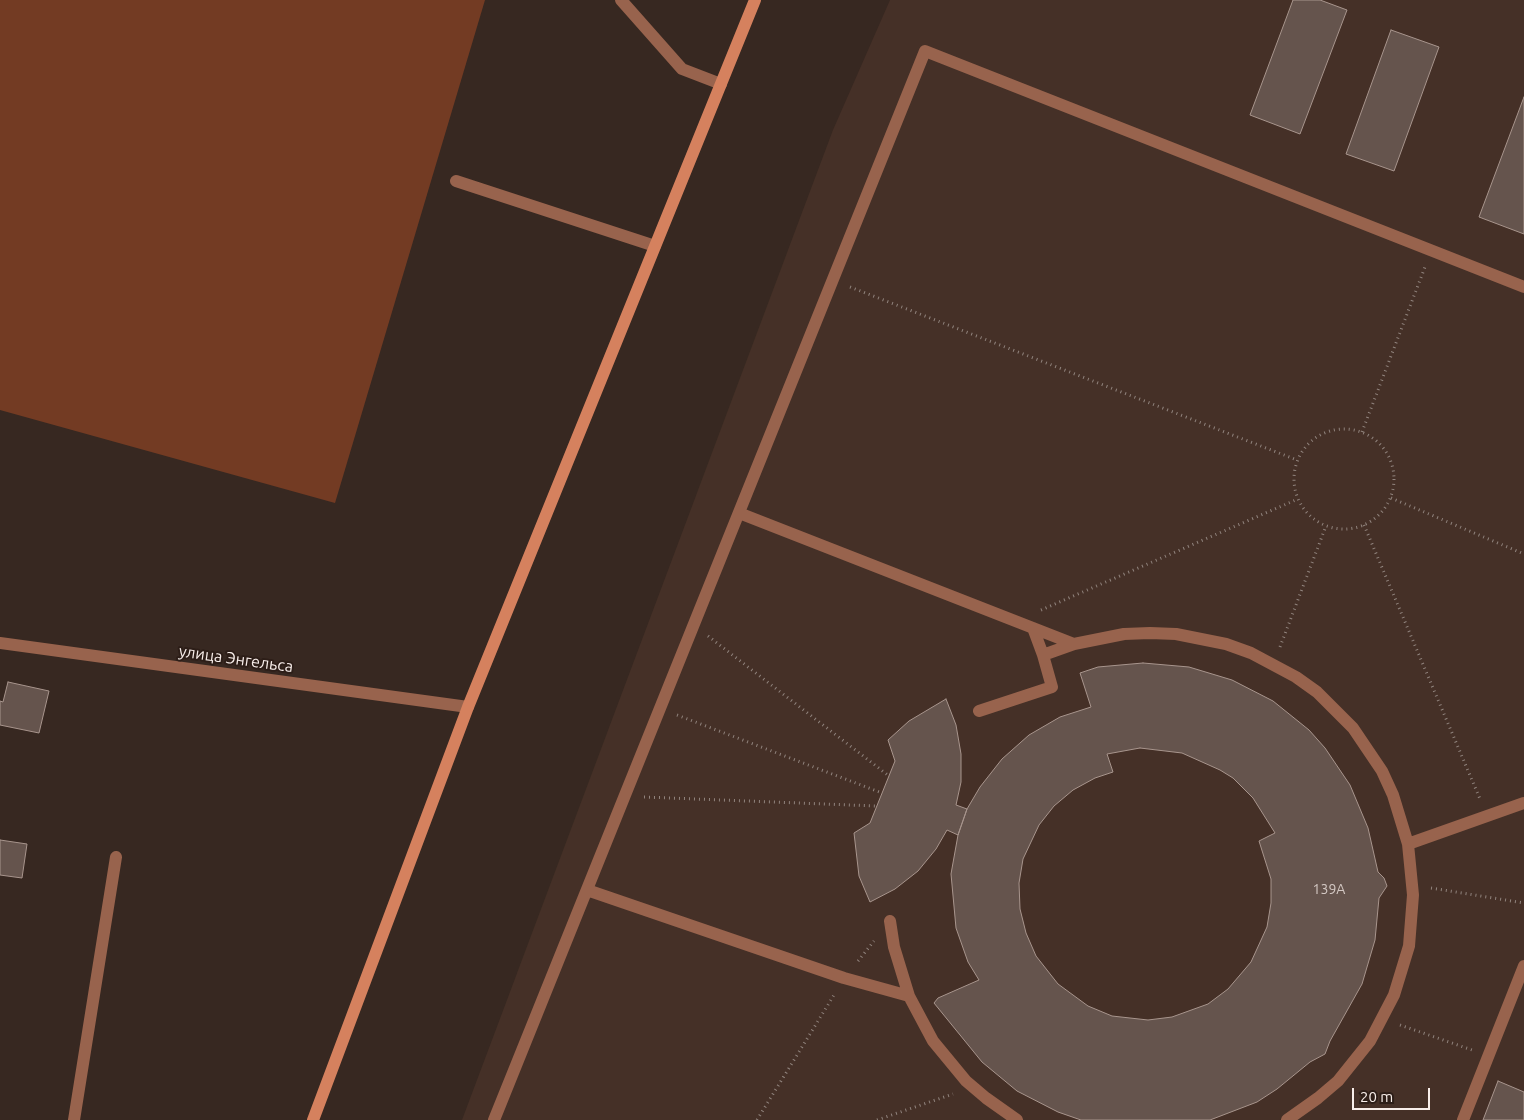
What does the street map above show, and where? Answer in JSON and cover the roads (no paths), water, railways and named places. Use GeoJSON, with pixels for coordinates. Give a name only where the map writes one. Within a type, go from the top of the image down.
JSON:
{"type":"FeatureCollection","features":[{"type":"Feature","properties":{"kind":"main road"},"geometry":{"type":"LineString","coordinates":[[313,1120],[468,707],[755,0]]}},
{"type":"Feature","properties":{"kind":"street"},"geometry":{"type":"LineString","coordinates":[[621,0],[682,69],[721,84]]}},
{"type":"Feature","properties":{"kind":"street"},"geometry":{"type":"LineString","coordinates":[[494,1120],[925,51],[1524,287]]}},
{"type":"Feature","properties":{"kind":"street"},"geometry":{"type":"LineString","coordinates":[[456,181],[655,246]]}},
{"type":"Feature","properties":{"kind":"street"},"geometry":{"type":"LineString","coordinates":[[739,513],[1074,644]]}},
{"type":"Feature","properties":{"kind":"street"},"geometry":{"type":"LineString","coordinates":[[979,711],[1052,687],[1043,655],[1032,628]]}},
{"type":"Feature","properties":{"kind":"street"},"geometry":{"type":"LineString","coordinates":[[1043,655],[1074,644],[1124,634],[1176,634],[1226,644],[1274,664],[1317,692],[1353,728],[1382,771],[1393,794],[1408,844],[1413,885],[1409,946],[1394,995],[1370,1041],[1338,1081],[1287,1120]]}},
{"type":"Feature","properties":{"kind":"street","name":"улица Энгельса"},"geometry":{"type":"LineString","coordinates":[[0,644],[468,707]]}},
{"type":"Feature","properties":{"kind":"street"},"geometry":{"type":"LineString","coordinates":[[1408,844],[1524,803]]}},
{"type":"Feature","properties":{"kind":"street"},"geometry":{"type":"LineString","coordinates":[[74,1120],[116,857]]}},
{"type":"Feature","properties":{"kind":"street"},"geometry":{"type":"LineString","coordinates":[[587,890],[844,978],[909,996]]}},
{"type":"Feature","properties":{"kind":"street"},"geometry":{"type":"LineString","coordinates":[[890,921],[894,947],[909,996],[934,1041],[973,1087],[1017,1120]]}},
{"type":"Feature","properties":{"kind":"street"},"geometry":{"type":"LineString","coordinates":[[1463,1120],[1524,966]]}}]}
